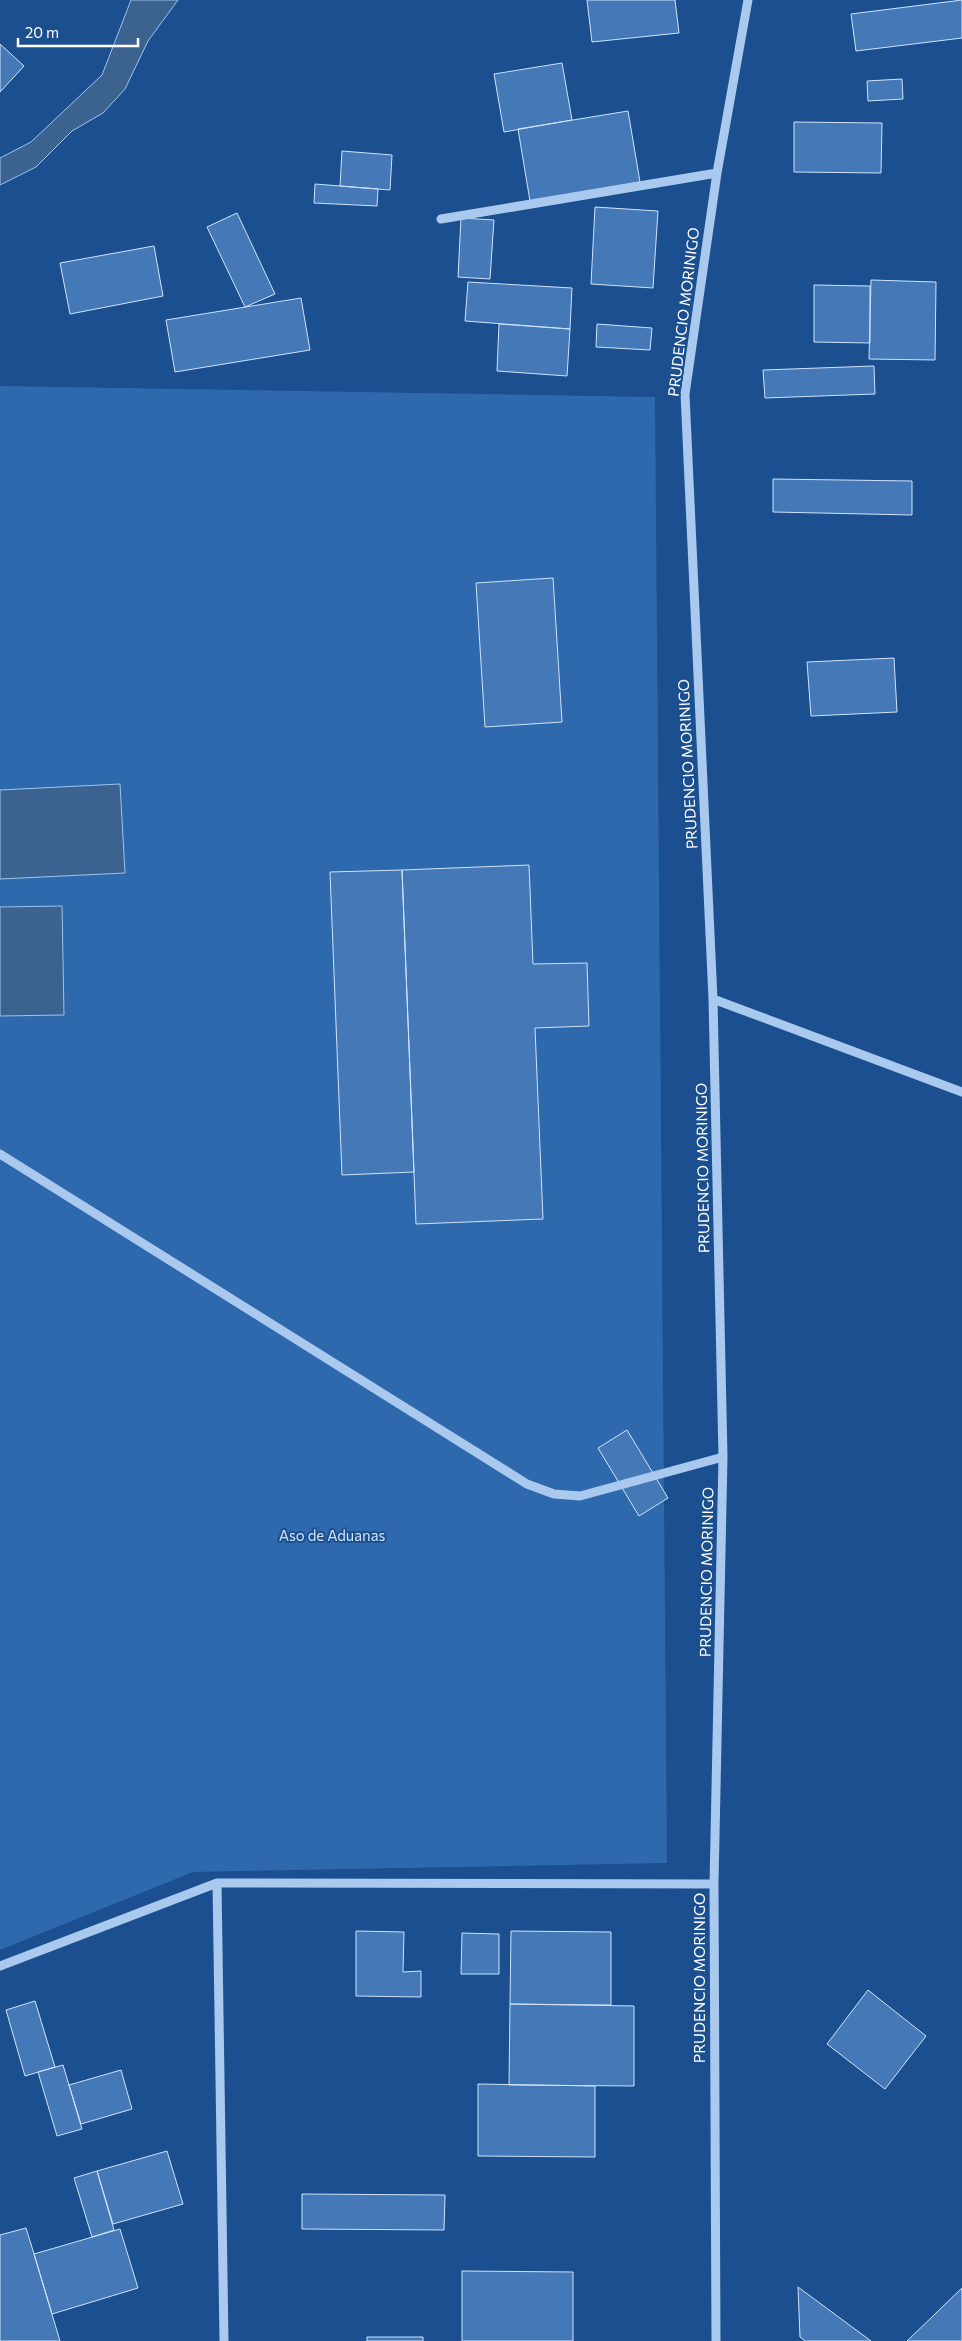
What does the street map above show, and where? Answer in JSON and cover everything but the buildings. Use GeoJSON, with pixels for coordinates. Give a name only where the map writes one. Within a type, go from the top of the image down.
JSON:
{"type":"FeatureCollection","features":[{"type":"Feature","properties":{"kind":"street","name":"PRUDENCIO MORINIGO"},"geometry":{"type":"LineString","coordinates":[[716,2341],[714,1884],[723,1457],[713,999],[685,394],[717,173],[748,0]]}},
{"type":"Feature","properties":{"kind":"street"},"geometry":{"type":"LineString","coordinates":[[441,219],[717,173]]}},
{"type":"Feature","properties":{"kind":"street"},"geometry":{"type":"LineString","coordinates":[[713,999],[962,1092]]}},
{"type":"Feature","properties":{"kind":"street"},"geometry":{"type":"LineString","coordinates":[[0,1154],[528,1484],[554,1494],[580,1496],[723,1457]]}},
{"type":"Feature","properties":{"kind":"street"},"geometry":{"type":"LineString","coordinates":[[0,1966],[217,1883],[714,1884]]}},
{"type":"Feature","properties":{"kind":"street"},"geometry":{"type":"LineString","coordinates":[[217,1883],[221,2340]]}},
{"type":"Feature","properties":{"kind":"green space","name":"Aso de Aduanas"},"geometry":{"type":"Polygon","coordinates":[[[0,386],[655,397],[667,1863],[193,1872],[0,1950],[0,386]]]}},
{"type":"Feature","properties":{"kind":"shaded area"},"geometry":{"type":"Polygon","coordinates":[[[131,0],[178,0],[148,41],[125,89],[103,113],[72,131],[36,167],[0,185],[0,158],[31,142],[102,75],[131,0]]]}},
{"type":"Feature","properties":{"kind":"shaded area"},"geometry":{"type":"Polygon","coordinates":[[[120,784],[125,873],[0,879],[0,790],[120,784]]]}},
{"type":"Feature","properties":{"kind":"shaded area"},"geometry":{"type":"Polygon","coordinates":[[[62,906],[64,1015],[0,1016],[0,907],[62,906]]]}}]}
